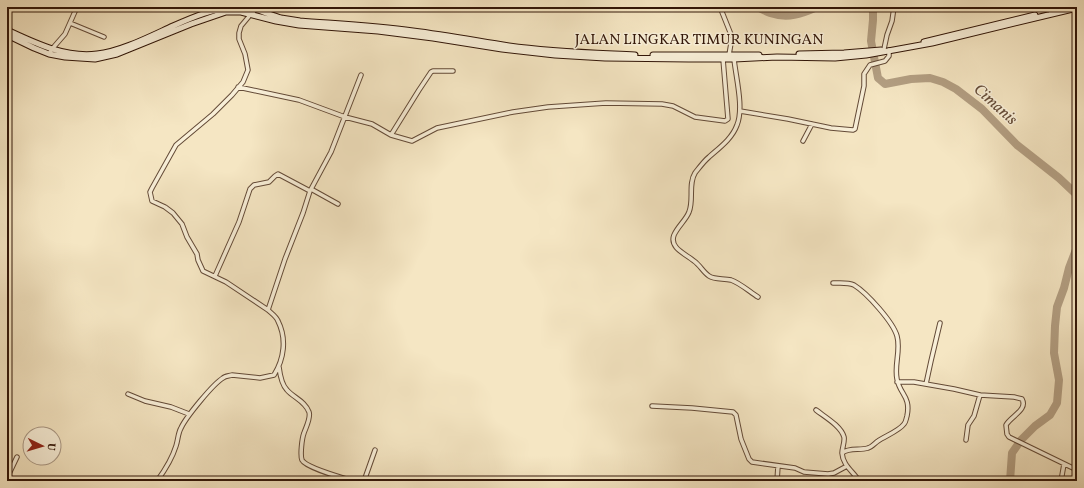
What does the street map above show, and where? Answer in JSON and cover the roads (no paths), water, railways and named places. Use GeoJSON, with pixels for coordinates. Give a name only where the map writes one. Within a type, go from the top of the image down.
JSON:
{"type":"FeatureCollection","features":[{"type":"Feature","properties":{"kind":"main road","name":"JALAN LINGKAR TIMUR KUNINGAN"},"geometry":{"type":"LineString","coordinates":[[7,35],[34,48],[70,53],[97,54],[114,50],[144,39],[197,16],[217,10],[245,7],[257,8],[282,18],[414,31],[510,46],[573,52],[644,55],[865,53]]}},
{"type":"Feature","properties":{"kind":"main road","name":"JALAN LINGKAR TIMUR KUNINGAN"},"geometry":{"type":"LineString","coordinates":[[7,30],[65,58],[82,59],[95,59],[117,54],[191,24],[218,15],[233,12],[241,12],[299,25],[363,30],[432,38],[502,49],[555,55],[605,58],[835,58],[920,43],[1066,7]]}},
{"type":"Feature","properties":{"kind":"main road"},"geometry":{"type":"LineString","coordinates":[[885,50],[932,43],[1077,8]]}},
{"type":"Feature","properties":{"kind":"street"},"geometry":{"type":"LineString","coordinates":[[51,51],[65,34],[77,7]]}},
{"type":"Feature","properties":{"kind":"street"},"geometry":{"type":"LineString","coordinates":[[720,7],[732,37],[729,55]]}},
{"type":"Feature","properties":{"kind":"street"},"geometry":{"type":"LineString","coordinates":[[740,111],[831,128],[855,129],[864,86],[864,74],[870,65],[885,61],[887,58],[885,50],[887,35],[892,20],[894,7]]}},
{"type":"Feature","properties":{"kind":"street"},"geometry":{"type":"LineString","coordinates":[[157,481],[171,460],[177,444],[180,428],[189,414],[209,391],[224,377],[232,375],[260,378],[274,375],[279,367],[283,353],[284,343],[278,320],[268,310],[226,282],[203,270],[182,224],[173,213],[165,207],[152,201],[150,197],[150,192],[176,145],[213,114],[243,82],[248,70],[245,54],[239,40],[238,33],[241,26],[250,14],[257,8]]}},
{"type":"Feature","properties":{"kind":"street"},"geometry":{"type":"LineString","coordinates":[[70,23],[104,37]]}},
{"type":"Feature","properties":{"kind":"street"},"geometry":{"type":"LineString","coordinates":[[238,87],[299,100],[345,117],[372,124],[391,135],[412,141],[436,128],[513,112],[606,103],[676,106],[695,117],[726,121],[728,119],[722,59]]}},
{"type":"Feature","properties":{"kind":"street"},"geometry":{"type":"LineString","coordinates":[[734,59],[740,111],[737,126],[731,135],[707,158],[694,174],[689,213],[677,230],[673,240],[678,250],[694,260],[711,278],[734,281],[758,297]]}},
{"type":"Feature","properties":{"kind":"street"},"geometry":{"type":"LineString","coordinates":[[391,135],[432,72],[434,70],[453,71]]}},
{"type":"Feature","properties":{"kind":"street"},"geometry":{"type":"LineString","coordinates":[[268,310],[285,259],[311,190],[331,152],[361,75]]}},
{"type":"Feature","properties":{"kind":"street"},"geometry":{"type":"LineString","coordinates":[[803,141],[812,124]]}},
{"type":"Feature","properties":{"kind":"street"},"geometry":{"type":"LineString","coordinates":[[215,276],[239,222],[250,190],[254,185],[269,182],[276,174],[278,174],[338,204]]}},
{"type":"Feature","properties":{"kind":"street"},"geometry":{"type":"LineString","coordinates":[[833,283],[847,283],[854,285],[873,302],[890,322],[897,336],[897,382],[907,400],[908,405],[904,424],[902,426],[883,437],[869,448],[848,450],[842,453]]}},
{"type":"Feature","properties":{"kind":"street"},"geometry":{"type":"LineString","coordinates":[[926,384],[940,324]]}},
{"type":"Feature","properties":{"kind":"street"},"geometry":{"type":"LineString","coordinates":[[279,367],[287,390],[300,400],[310,414],[304,434],[301,456],[302,460],[318,470],[353,481]]}},
{"type":"Feature","properties":{"kind":"street"},"geometry":{"type":"LineString","coordinates":[[897,382],[914,382],[980,395],[1022,398],[1023,406],[1006,425],[1007,434],[1024,445],[1077,470]]}},
{"type":"Feature","properties":{"kind":"street"},"geometry":{"type":"LineString","coordinates":[[128,394],[145,401],[171,407],[189,414]]}},
{"type":"Feature","properties":{"kind":"street"},"geometry":{"type":"LineString","coordinates":[[966,440],[968,425],[973,417],[980,395]]}},
{"type":"Feature","properties":{"kind":"street"},"geometry":{"type":"LineString","coordinates":[[652,406],[733,412],[736,415],[741,439],[750,461],[795,468],[804,472],[828,474],[834,473],[847,466]]}},
{"type":"Feature","properties":{"kind":"street"},"geometry":{"type":"LineString","coordinates":[[816,410],[835,424],[842,433],[844,440],[842,459],[859,481]]}},
{"type":"Feature","properties":{"kind":"street"},"geometry":{"type":"LineString","coordinates":[[364,481],[375,450]]}},
{"type":"Feature","properties":{"kind":"street"},"geometry":{"type":"LineString","coordinates":[[7,478],[17,457]]}},
{"type":"Feature","properties":{"kind":"street"},"geometry":{"type":"LineString","coordinates":[[1061,481],[1064,464]]}},
{"type":"Feature","properties":{"kind":"street"},"geometry":{"type":"LineString","coordinates":[[777,481],[778,466]]}},
{"type":"Feature","properties":{"kind":"waterway","name":"Cimanis"},"geometry":{"type":"LineString","coordinates":[[758,7],[770,13],[783,16],[800,14],[817,7]]}},
{"type":"Feature","properties":{"kind":"waterway","name":"Cimanis"},"geometry":{"type":"LineString","coordinates":[[873,7],[871,41],[878,78],[885,84],[911,79],[930,78],[943,82],[956,89],[982,109],[1017,145],[1059,178],[1077,195]]}},
{"type":"Feature","properties":{"kind":"waterway","name":"Cimanis"},"geometry":{"type":"LineString","coordinates":[[1010,481],[1012,453],[1021,440],[1035,426],[1050,415],[1057,403],[1059,380],[1054,353],[1057,307],[1077,247]]}}]}
